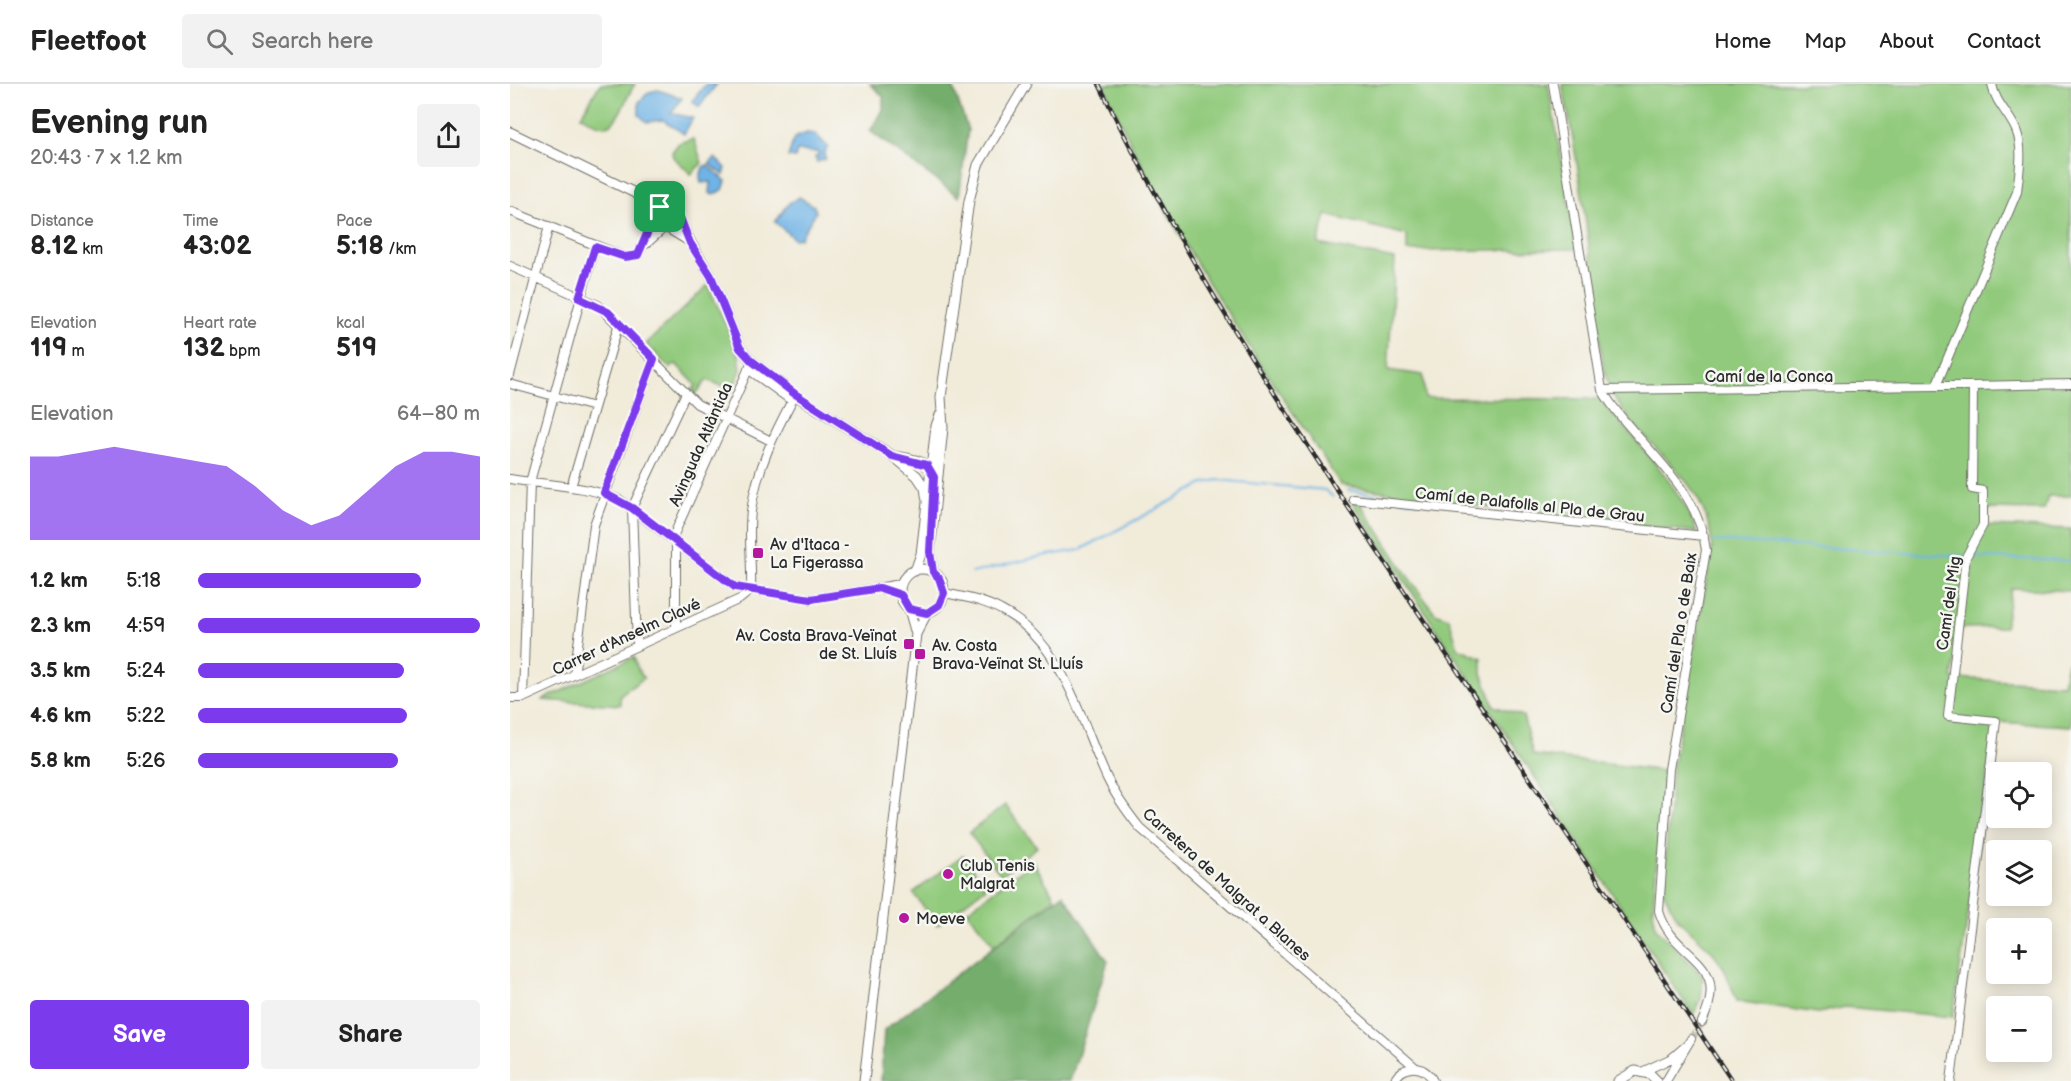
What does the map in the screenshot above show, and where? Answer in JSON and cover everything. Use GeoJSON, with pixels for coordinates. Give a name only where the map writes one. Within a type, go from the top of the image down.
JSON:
{"type":"FeatureCollection","features":[{"type":"Feature","properties":{"kind":"street"},"geometry":{"type":"LineString","coordinates":[[915,571],[921,554],[934,444],[941,412],[966,224],[978,165],[1026,84]]}},
{"type":"Feature","properties":{"kind":"street","name":"Camí del Pla o de Baix"},"geometry":{"type":"LineString","coordinates":[[1553,84],[1602,390],[1612,407],[1671,473],[1689,500],[1704,536],[1706,550],[1669,769],[1659,911],[1662,924],[1672,939],[1698,960],[1709,975],[1712,998],[1702,1022]]}},
{"type":"Feature","properties":{"kind":"street"},"geometry":{"type":"LineString","coordinates":[[1992,84],[1994,97],[2016,130],[2020,158],[2017,192],[1936,386],[2071,384]]}},
{"type":"Feature","properties":{"kind":"street"},"geometry":{"type":"LineString","coordinates":[[510,132],[643,198],[674,207],[690,243],[711,276],[740,348],[750,365],[794,398],[892,456],[917,476],[925,488],[927,501]]}},
{"type":"Feature","properties":{"kind":"street"},"geometry":{"type":"LineString","coordinates":[[643,198],[666,227],[690,243]]}},
{"type":"Feature","properties":{"kind":"street"},"geometry":{"type":"LineString","coordinates":[[510,211],[595,247],[625,257],[638,255],[660,207],[666,205]]}},
{"type":"Feature","properties":{"kind":"street"},"geometry":{"type":"LineString","coordinates":[[643,247],[666,227],[675,224],[678,217]]}},
{"type":"Feature","properties":{"kind":"street"},"geometry":{"type":"LineString","coordinates":[[510,375],[549,226]]}},
{"type":"Feature","properties":{"kind":"street"},"geometry":{"type":"LineString","coordinates":[[523,698],[530,482],[579,298],[595,247]]}},
{"type":"Feature","properties":{"kind":"street"},"geometry":{"type":"LineString","coordinates":[[510,266],[598,305],[619,323],[697,404],[771,441]]}},
{"type":"Feature","properties":{"kind":"street"},"geometry":{"type":"LineString","coordinates":[[571,487],[619,323]]}},
{"type":"Feature","properties":{"kind":"street"},"geometry":{"type":"LineString","coordinates":[[574,675],[594,525],[654,359]]}},
{"type":"Feature","properties":{"kind":"street","name":"Avinguda Atlàntida"},"geometry":{"type":"LineString","coordinates":[[674,541],[750,365]]}},
{"type":"Feature","properties":{"kind":"street"},"geometry":{"type":"LineString","coordinates":[[510,384],[594,406]]}},
{"type":"Feature","properties":{"kind":"street","name":"Camí de la Conca"},"geometry":{"type":"LineString","coordinates":[[1602,390],[1936,386]]}},
{"type":"Feature","properties":{"kind":"street","name":"Camí del Mig"},"geometry":{"type":"LineString","coordinates":[[1951,1081],[1996,721],[1948,716],[1966,557],[1983,525],[1983,491],[1972,489],[1973,386]]}},
{"type":"Feature","properties":{"kind":"street"},"geometry":{"type":"LineString","coordinates":[[638,646],[632,508],[686,393]]}},
{"type":"Feature","properties":{"kind":"street"},"geometry":{"type":"LineString","coordinates":[[751,590],[751,513],[762,463],[794,398]]}},
{"type":"Feature","properties":{"kind":"street"},"geometry":{"type":"LineString","coordinates":[[864,1081],[916,634],[927,613],[939,605],[944,593],[939,578],[933,572],[930,552],[942,432],[941,412]]}},
{"type":"Feature","properties":{"kind":"street"},"geometry":{"type":"LineString","coordinates":[[917,476],[927,475],[931,471],[942,432]]}},
{"type":"Feature","properties":{"kind":"street"},"geometry":{"type":"LineString","coordinates":[[914,460],[928,454],[934,444]]}},
{"type":"Feature","properties":{"kind":"street"},"geometry":{"type":"LineString","coordinates":[[892,456],[927,465],[934,477],[931,501],[934,510]]}},
{"type":"Feature","properties":{"kind":"street"},"geometry":{"type":"LineString","coordinates":[[510,479],[604,493],[632,508],[735,587],[811,599],[902,584]]}},
{"type":"Feature","properties":{"kind":"street","name":"Camí de Palafolls al Pla de Grau"},"geometry":{"type":"LineString","coordinates":[[1353,499],[1704,536]]}},
{"type":"Feature","properties":{"kind":"street"},"geometry":{"type":"LineString","coordinates":[[674,541],[676,628]]}},
{"type":"Feature","properties":{"kind":"street"},"geometry":{"type":"LineString","coordinates":[[916,634],[909,609],[901,595],[902,584],[907,576],[915,571],[933,572]]}},
{"type":"Feature","properties":{"kind":"street"},"geometry":{"type":"LineString","coordinates":[[880,588],[901,595]]}},
{"type":"Feature","properties":{"kind":"street","name":"Carrer d'Anselm Clavé"},"geometry":{"type":"LineString","coordinates":[[510,698],[523,698],[740,599],[751,590]]}},
{"type":"Feature","properties":{"kind":"street","name":"Carretera de Malgrat a Blanes"},"geometry":{"type":"LineString","coordinates":[[944,593],[995,607],[1030,632],[1062,673],[1110,783],[1140,828],[1400,1057],[1426,1071],[1433,1081]]}},
{"type":"Feature","properties":{"kind":"street"},"geometry":{"type":"LineString","coordinates":[[909,609],[927,613]]}},
{"type":"Feature","properties":{"kind":"street"},"geometry":{"type":"LineString","coordinates":[[1618,1081],[1628,1072],[1644,1071],[1672,1058],[1690,1041],[1666,1081]]}},
{"type":"Feature","properties":{"kind":"street"},"geometry":{"type":"LineString","coordinates":[[1394,1081],[1399,1073],[1400,1057]]}},
{"type":"Feature","properties":{"kind":"street"},"geometry":{"type":"LineString","coordinates":[[1399,1073],[1415,1067]]}},
{"type":"Feature","properties":{"kind":"street"},"geometry":{"type":"LineString","coordinates":[[1644,1071],[1657,1081]]}},
{"type":"Feature","properties":{"kind":"green space"},"geometry":{"type":"Polygon","coordinates":[[[600,84],[635,84],[618,116],[605,126],[581,116],[600,84]]]}},
{"type":"Feature","properties":{"kind":"green space"},"geometry":{"type":"Polygon","coordinates":[[[870,84],[952,84],[968,130],[959,197],[870,131],[883,110],[883,96],[870,84]]]}},
{"type":"Feature","properties":{"kind":"green space"},"geometry":{"type":"Polygon","coordinates":[[[1104,84],[1548,84],[1577,249],[1407,251],[1407,235],[1326,215],[1318,244],[1395,259],[1388,370],[1423,375],[1425,398],[1600,399],[1667,478],[1689,513],[1697,532],[1531,514],[1341,485],[1244,339],[1183,240],[1154,189],[1104,84]]]}},
{"type":"Feature","properties":{"kind":"green space"},"geometry":{"type":"Polygon","coordinates":[[[1562,84],[2071,84],[2071,496],[2048,496],[2044,510],[1988,509],[1984,526],[2071,529],[2071,591],[2011,588],[2005,627],[1961,628],[1952,678],[2063,684],[2067,663],[2071,663],[2071,726],[1996,722],[1990,762],[1986,762],[1986,791],[1953,1017],[1845,1007],[1818,1013],[1737,1001],[1724,968],[1711,950],[1678,919],[1663,891],[1672,770],[1712,549],[1708,524],[1699,502],[1673,465],[1626,414],[1608,384],[1602,359],[1581,187],[1562,84]]]}},
{"type":"Feature","properties":{"kind":"green space"},"geometry":{"type":"Polygon","coordinates":[[[694,139],[702,163],[691,174],[673,157],[672,152],[679,143],[694,139]]]}},
{"type":"Feature","properties":{"kind":"green space"},"geometry":{"type":"Polygon","coordinates":[[[708,285],[739,354],[741,370],[732,390],[707,380],[696,394],[692,391],[696,385],[676,364],[670,368],[646,344],[708,285]]]}},
{"type":"Feature","properties":{"kind":"green space"},"geometry":{"type":"Polygon","coordinates":[[[1359,501],[1409,578],[1435,613],[1449,618],[1458,648],[1482,658],[1482,673],[1494,706],[1523,716],[1533,755],[1664,771],[1653,909],[1656,928],[1703,976],[1701,999],[1693,1015],[1352,502],[1359,501]]]}},
{"type":"Feature","properties":{"kind":"green space"},"geometry":{"type":"Polygon","coordinates":[[[634,657],[638,670],[644,678],[620,695],[620,705],[542,700],[634,657]]]}},
{"type":"Feature","properties":{"kind":"green space"},"geometry":{"type":"Polygon","coordinates":[[[1005,805],[1037,847],[1001,875],[969,833],[1005,805]]]}},
{"type":"Feature","properties":{"kind":"green space"},"geometry":{"type":"Polygon","coordinates":[[[963,855],[986,887],[937,925],[913,893],[963,855]]]}},
{"type":"Feature","properties":{"kind":"green space"},"geometry":{"type":"Polygon","coordinates":[[[1033,861],[1055,898],[994,945],[967,911],[1033,861]]]}},
{"type":"Feature","properties":{"kind":"green space"},"geometry":{"type":"Polygon","coordinates":[[[1063,894],[1108,961],[1070,1081],[881,1081],[884,1030],[1063,894]]]}},
{"type":"Feature","properties":{"kind":"water"},"geometry":{"type":"Polygon","coordinates":[[[706,84],[717,84],[699,107],[692,101],[706,84]]]}},
{"type":"Feature","properties":{"kind":"water"},"geometry":{"type":"Polygon","coordinates":[[[658,90],[682,98],[671,113],[693,118],[684,134],[663,120],[647,122],[639,115],[639,102],[649,92],[658,90]]]}},
{"type":"Feature","properties":{"kind":"water"},"geometry":{"type":"Polygon","coordinates":[[[807,133],[815,134],[828,147],[824,154],[826,159],[817,162],[815,157],[819,155],[817,152],[797,151],[795,158],[788,157],[794,138],[807,133]]]}},
{"type":"Feature","properties":{"kind":"water"},"geometry":{"type":"Polygon","coordinates":[[[715,158],[726,168],[724,175],[709,164],[715,158]]]}},
{"type":"Feature","properties":{"kind":"water"},"geometry":{"type":"Polygon","coordinates":[[[707,165],[726,181],[723,190],[713,195],[710,193],[711,182],[701,183],[703,167],[707,165]]]}},
{"type":"Feature","properties":{"kind":"water"},"geometry":{"type":"Polygon","coordinates":[[[799,197],[814,206],[816,212],[800,238],[794,239],[775,222],[789,203],[799,197]]]}},
{"type":"Feature","properties":{"kind":"waterway"},"geometry":{"type":"LineString","coordinates":[[972,573],[1042,556],[1080,550],[1205,483],[1218,480],[1325,490],[1333,497]]}},
{"type":"Feature","properties":{"kind":"waterway"},"geometry":{"type":"LineString","coordinates":[[1348,490],[1419,502]]}},
{"type":"Feature","properties":{"kind":"waterway"},"geometry":{"type":"LineString","coordinates":[[1677,537],[1699,540]]}},
{"type":"Feature","properties":{"kind":"waterway"},"geometry":{"type":"LineString","coordinates":[[1715,541],[1963,556]]}},
{"type":"Feature","properties":{"kind":"waterway"},"geometry":{"type":"LineString","coordinates":[[1969,557],[2071,561]]}},
{"type":"Feature","properties":{"kind":"tunnel"},"geometry":{"type":"LineString","coordinates":[[1691,1039],[1702,1022]]}},
{"type":"Feature","properties":{"kind":"railway"},"geometry":{"type":"LineString","coordinates":[[1099,84],[1168,217],[1244,346],[1366,535],[1732,1081]]}},
{"type":"Feature","properties":{"kind":"place","name":"Av d'Itaca - La Figerassa"},"geometry":{"type":"Point","coordinates":[758,553]}},
{"type":"Feature","properties":{"kind":"place","name":"Av. Costa Brava-Veïnat de St. Lluís"},"geometry":{"type":"Point","coordinates":[909,644]}},
{"type":"Feature","properties":{"kind":"place","name":"Av. Costa Brava-Veïnat St. Lluís"},"geometry":{"type":"Point","coordinates":[920,654]}},
{"type":"Feature","properties":{"kind":"place","name":"Club Tenis Malgrat"},"geometry":{"type":"Point","coordinates":[948,874]}},
{"type":"Feature","properties":{"kind":"place","name":"Moeve"},"geometry":{"type":"Point","coordinates":[904,918]}},
{"type":"Feature","properties":{"kind":"route"},"geometry":{"type":"LineString","coordinates":[[671,205],[677,210],[690,243],[711,276],[740,348],[752,361],[795,394],[892,456],[908,458],[927,465],[934,477],[930,552],[933,572],[943,585],[944,593],[939,605],[933,610],[918,613],[909,609],[901,595],[880,588],[811,599],[735,587],[632,508],[604,493],[654,359],[608,312],[598,305],[579,298],[595,247],[625,257],[638,255],[660,207],[671,205]]}}]}
